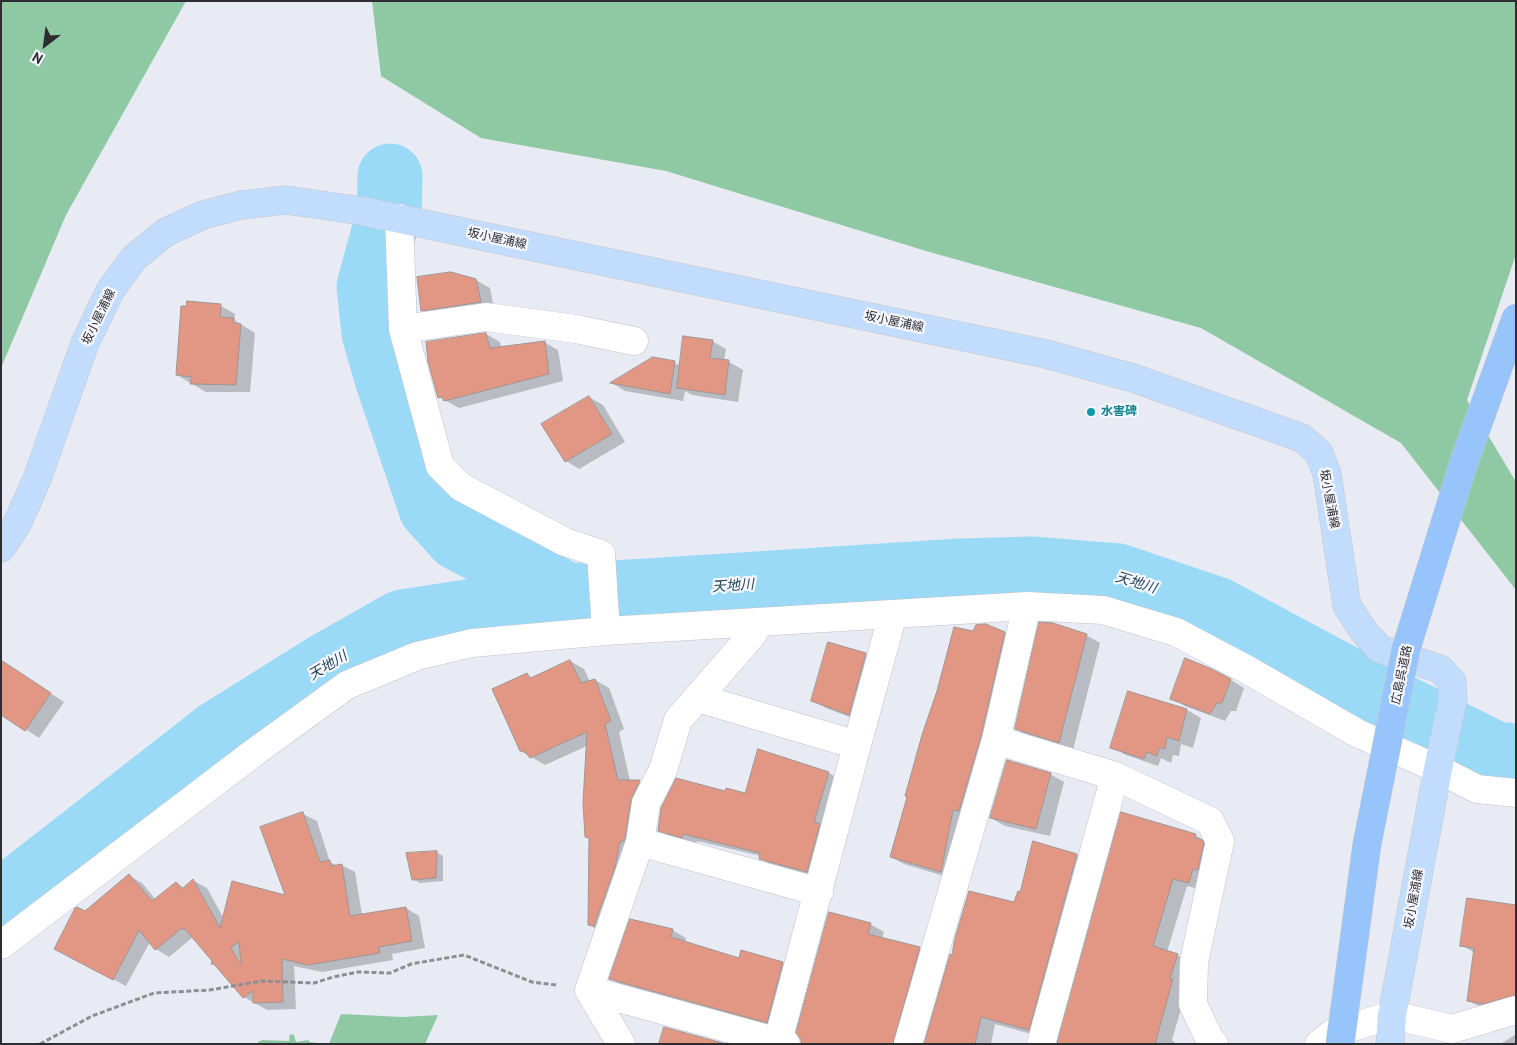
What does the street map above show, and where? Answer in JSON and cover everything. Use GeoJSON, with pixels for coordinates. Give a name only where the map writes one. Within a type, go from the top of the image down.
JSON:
{"type":"FeatureCollection","features":[{"type":"Feature","properties":{"kind":"highway","name":"広島呉道路"},"geometry":{"type":"LineString","coordinates":[[1340,1044],[1367,844],[1406,649],[1463,465],[1516,318]]}},
{"type":"Feature","properties":{"kind":"main road","name":"坂小屋浦線"},"geometry":{"type":"LineString","coordinates":[[1,548],[17,524],[37,479],[86,343],[110,291],[134,258],[166,232],[203,215],[241,205],[286,200],[400,218],[1046,354],[1133,378],[1302,438],[1319,453],[1327,474],[1346,606],[1364,633],[1380,649],[1440,669],[1452,682],[1453,699],[1439,762],[1392,1016],[1390,1044]]}},
{"type":"Feature","properties":{"kind":"street"},"geometry":{"type":"LineString","coordinates":[[400,218],[404,329],[440,466],[461,487],[565,542],[601,554],[605,625]]}},
{"type":"Feature","properties":{"kind":"street"},"geometry":{"type":"LineString","coordinates":[[404,329],[486,317],[576,329],[634,342]]}},
{"type":"Feature","properties":{"kind":"street"},"geometry":{"type":"LineString","coordinates":[[1,945],[248,757],[347,685],[417,656],[472,644],[605,625],[760,622],[1027,606],[1103,610],[1176,632],[1246,669],[1356,733],[1439,762],[1478,790],[1516,794]]}},
{"type":"Feature","properties":{"kind":"street"},"geometry":{"type":"LineString","coordinates":[[908,1044],[996,740],[1027,606]]}},
{"type":"Feature","properties":{"kind":"street"},"geometry":{"type":"LineString","coordinates":[[589,990],[782,1043],[856,745],[894,614]]}},
{"type":"Feature","properties":{"kind":"street"},"geometry":{"type":"LineString","coordinates":[[621,1044],[589,990],[640,842],[646,803],[663,770],[678,720],[752,635],[760,622]]}},
{"type":"Feature","properties":{"kind":"street"},"geometry":{"type":"LineString","coordinates":[[698,698],[856,745]]}},
{"type":"Feature","properties":{"kind":"street"},"geometry":{"type":"LineString","coordinates":[[996,740],[1115,776],[1210,821],[1220,842],[1194,962],[1193,1004],[1209,1038],[1214,1044]]}},
{"type":"Feature","properties":{"kind":"street"},"geometry":{"type":"LineString","coordinates":[[1041,1044],[1115,776]]}},
{"type":"Feature","properties":{"kind":"street"},"geometry":{"type":"LineString","coordinates":[[640,842],[819,892]]}},
{"type":"Feature","properties":{"kind":"street"},"geometry":{"type":"LineString","coordinates":[[1319,1044],[1333,1033],[1392,1016],[1452,1029],[1516,1010]]}},
{"type":"Feature","properties":{"kind":"path"},"geometry":{"type":"LineString","coordinates":[[40,1044],[92,1016],[154,993],[210,990],[261,981],[314,983],[358,972],[390,973],[411,964],[464,955],[532,982],[589,990]]}},
{"type":"Feature","properties":{"kind":"green space"},"geometry":{"type":"Polygon","coordinates":[[[1,1],[186,1],[66,215],[1,368],[1,1]]]}},
{"type":"Feature","properties":{"kind":"green space"},"geometry":{"type":"Polygon","coordinates":[[[372,1],[1516,1],[1516,254],[1467,400],[1516,482],[1516,590],[1401,443],[1201,328],[926,251],[666,171],[481,138],[381,76],[372,1]]]}},
{"type":"Feature","properties":{"kind":"green space"},"geometry":{"type":"Polygon","coordinates":[[[341,1014],[403,1017],[438,1015],[425,1044],[329,1044],[341,1014]]]}},
{"type":"Feature","properties":{"kind":"green space"},"geometry":{"type":"Polygon","coordinates":[[[290,1034],[294,1035],[296,1042],[308,1040],[324,1044],[258,1044],[262,1040],[289,1041],[290,1034]]]}},
{"type":"Feature","properties":{"kind":"building"},"geometry":{"type":"Polygon","coordinates":[[[451,272],[476,279],[481,302],[421,311],[417,277],[451,272]]]}},
{"type":"Feature","properties":{"kind":"building"},"geometry":{"type":"Polygon","coordinates":[[[187,301],[221,304],[220,317],[234,318],[234,323],[241,324],[236,385],[190,384],[192,377],[176,375],[181,306],[186,306],[187,301]]]}},
{"type":"Feature","properties":{"kind":"building"},"geometry":{"type":"Polygon","coordinates":[[[486,333],[490,348],[545,341],[549,374],[444,401],[442,397],[438,398],[428,362],[426,342],[486,333]]]}},
{"type":"Feature","properties":{"kind":"building"},"geometry":{"type":"Polygon","coordinates":[[[683,336],[713,340],[710,358],[729,360],[725,395],[677,388],[683,336]]]}},
{"type":"Feature","properties":{"kind":"building"},"geometry":{"type":"Polygon","coordinates":[[[653,357],[675,361],[670,394],[610,383],[653,357]]]}},
{"type":"Feature","properties":{"kind":"building"},"geometry":{"type":"Polygon","coordinates":[[[589,396],[612,434],[565,462],[541,424],[589,396]]]}},
{"type":"Feature","properties":{"kind":"building"},"geometry":{"type":"Polygon","coordinates":[[[1039,622],[1053,623],[1087,634],[1059,743],[1015,729],[1039,622]]]}},
{"type":"Feature","properties":{"kind":"building"},"geometry":{"type":"Polygon","coordinates":[[[986,624],[1005,632],[981,736],[959,811],[953,810],[941,872],[890,857],[907,797],[905,796],[954,627],[973,631],[976,625],[986,624]]]}},
{"type":"Feature","properties":{"kind":"building"},"geometry":{"type":"Polygon","coordinates":[[[828,642],[866,653],[849,715],[811,701],[828,642]]]}},
{"type":"Feature","properties":{"kind":"building"},"geometry":{"type":"Polygon","coordinates":[[[1185,658],[1231,679],[1222,703],[1217,703],[1210,714],[1170,699],[1185,658]]]}},
{"type":"Feature","properties":{"kind":"building"},"geometry":{"type":"Polygon","coordinates":[[[1,660],[51,693],[25,731],[1,715],[1,660]]]}},
{"type":"Feature","properties":{"kind":"building"},"geometry":{"type":"Polygon","coordinates":[[[570,660],[581,683],[595,679],[611,721],[605,724],[618,780],[640,780],[631,800],[625,838],[624,841],[620,842],[615,867],[594,926],[588,925],[589,838],[585,837],[583,803],[587,732],[530,758],[525,752],[520,751],[492,689],[527,673],[530,678],[570,660]]]}},
{"type":"Feature","properties":{"kind":"building"},"geometry":{"type":"Polygon","coordinates":[[[1128,691],[1187,709],[1179,741],[1167,737],[1165,749],[1159,748],[1157,756],[1147,752],[1144,759],[1110,748],[1128,691]]]}},
{"type":"Feature","properties":{"kind":"building"},"geometry":{"type":"Polygon","coordinates":[[[758,749],[829,772],[814,822],[820,824],[807,872],[759,859],[760,853],[683,834],[682,838],[658,831],[661,808],[676,778],[725,791],[726,788],[745,793],[758,749]]]}},
{"type":"Feature","properties":{"kind":"building"},"geometry":{"type":"Polygon","coordinates":[[[1007,760],[1051,773],[1036,829],[990,818],[1007,760]]]}},
{"type":"Feature","properties":{"kind":"building"},"geometry":{"type":"Polygon","coordinates":[[[303,812],[320,862],[330,860],[331,866],[342,864],[350,916],[406,907],[412,941],[379,947],[380,953],[308,965],[282,959],[283,1002],[253,1003],[253,991],[243,998],[213,963],[211,965],[212,961],[185,929],[182,928],[155,950],[139,930],[113,980],[54,949],[75,908],[77,907],[85,911],[129,874],[152,901],[176,882],[182,889],[193,879],[220,928],[232,881],[285,895],[260,827],[303,812]],[[239,942],[231,948],[241,965],[239,942]]]}},
{"type":"Feature","properties":{"kind":"building"},"geometry":{"type":"Polygon","coordinates":[[[1121,812],[1196,834],[1195,838],[1202,840],[1204,843],[1198,870],[1193,869],[1189,883],[1173,879],[1153,946],[1178,954],[1170,978],[1173,979],[1155,1044],[1057,1044],[1121,812]]]}},
{"type":"Feature","properties":{"kind":"building"},"geometry":{"type":"Polygon","coordinates":[[[1033,841],[1077,854],[1029,1030],[981,1017],[975,1044],[924,1044],[950,954],[952,955],[969,891],[1014,902],[1018,891],[1020,892],[1033,841]]]}},
{"type":"Feature","properties":{"kind":"building"},"geometry":{"type":"Polygon","coordinates":[[[437,851],[436,878],[412,880],[406,853],[437,851]]]}},
{"type":"Feature","properties":{"kind":"building"},"geometry":{"type":"Polygon","coordinates":[[[1467,898],[1516,905],[1516,995],[1483,1004],[1467,1001],[1474,948],[1460,946],[1467,898]]]}},
{"type":"Feature","properties":{"kind":"building"},"geometry":{"type":"Polygon","coordinates":[[[829,912],[871,923],[868,934],[920,947],[893,1044],[801,1044],[801,1040],[796,1033],[829,912]]]}},
{"type":"Feature","properties":{"kind":"building"},"geometry":{"type":"Polygon","coordinates":[[[630,919],[673,929],[671,937],[739,958],[741,950],[783,962],[767,1023],[609,979],[630,919]]]}},
{"type":"Feature","properties":{"kind":"building"},"geometry":{"type":"Polygon","coordinates":[[[664,1027],[726,1044],[659,1044],[664,1027]]]}},
{"type":"Feature","properties":{"kind":"waterway"},"geometry":{"type":"LineString","coordinates":[[390,176],[389,213],[369,287],[374,333],[387,378],[431,508],[458,538],[569,596]]}},
{"type":"Feature","properties":{"kind":"waterway","name":"天地川"},"geometry":{"type":"LineString","coordinates":[[1,902],[219,732],[326,665],[402,622],[569,596],[961,571],[1032,569],[1118,576],[1216,609],[1356,684],[1495,754],[1516,756]]}},
{"type":"Feature","properties":{"kind":"place","name":"水害碑"},"geometry":{"type":"Point","coordinates":[1091,412]}}]}
